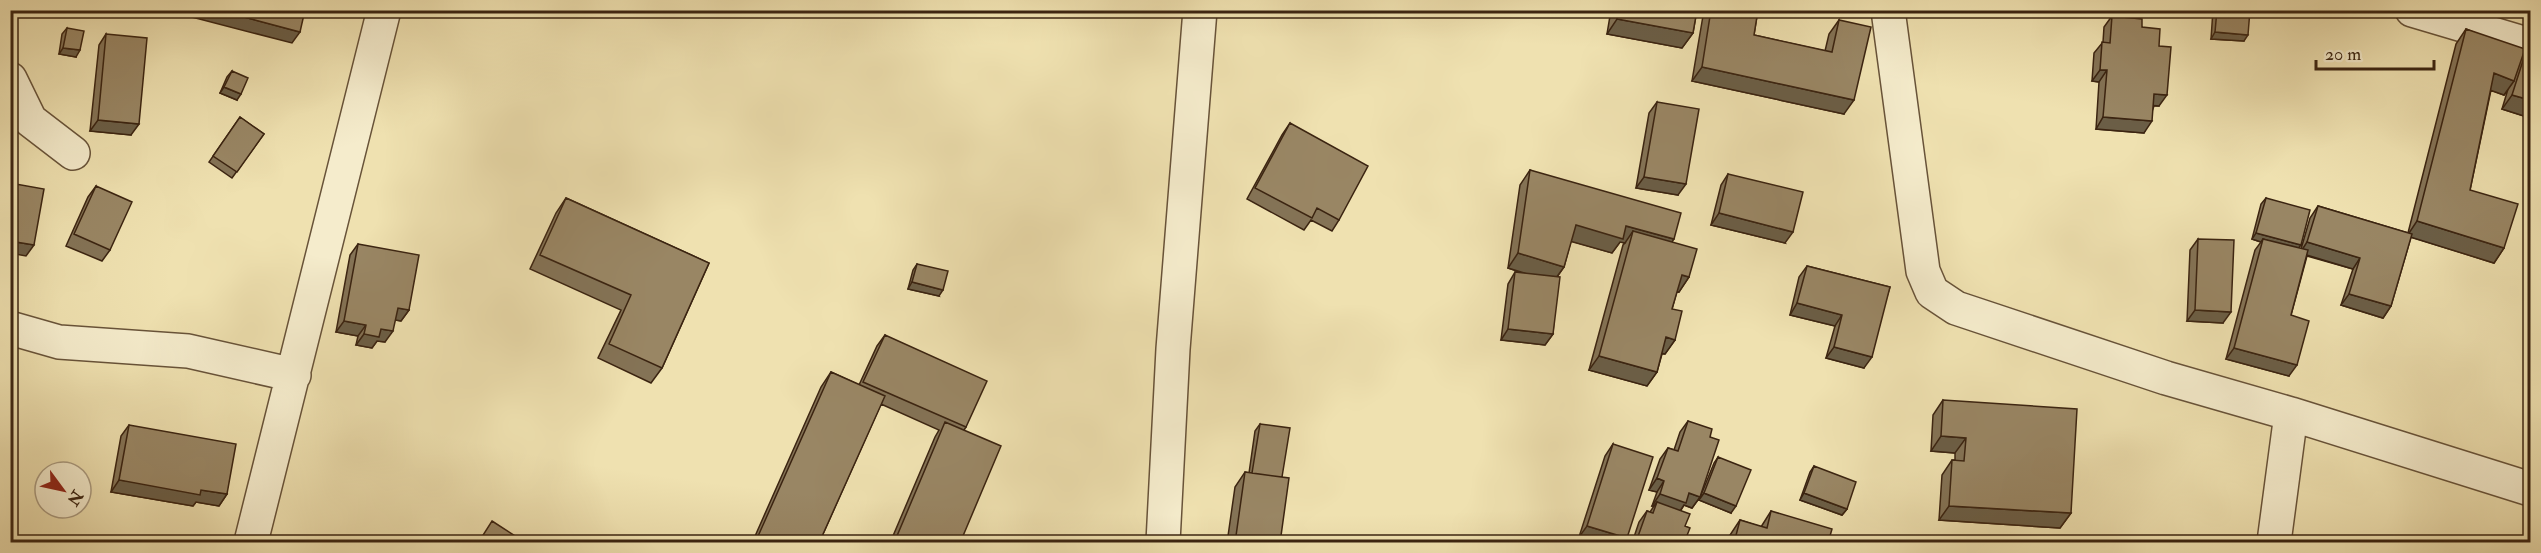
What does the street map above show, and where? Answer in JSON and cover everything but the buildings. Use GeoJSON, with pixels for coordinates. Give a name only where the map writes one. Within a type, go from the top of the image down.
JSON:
{"type":"FeatureCollection","features":[{"type":"Feature","properties":{"kind":"street"},"geometry":{"type":"LineString","coordinates":[[251,543],[384,10]]}},
{"type":"Feature","properties":{"kind":"street"},"geometry":{"type":"LineString","coordinates":[[1164,543],[1173,349],[1200,10]]}},
{"type":"Feature","properties":{"kind":"street"},"geometry":{"type":"LineString","coordinates":[[1888,10],[1923,271],[1932,292],[1956,308],[2166,378],[2291,414],[2530,489]]}},
{"type":"Feature","properties":{"kind":"street"},"geometry":{"type":"LineString","coordinates":[[2412,10],[2530,45]]}},
{"type":"Feature","properties":{"kind":"street"},"geometry":{"type":"LineString","coordinates":[[10,79],[30,120],[73,153]]}},
{"type":"Feature","properties":{"kind":"street"},"geometry":{"type":"LineString","coordinates":[[10,328],[59,342],[188,351],[294,375]]}},
{"type":"Feature","properties":{"kind":"street"},"geometry":{"type":"LineString","coordinates":[[2274,543],[2291,414]]}}]}
